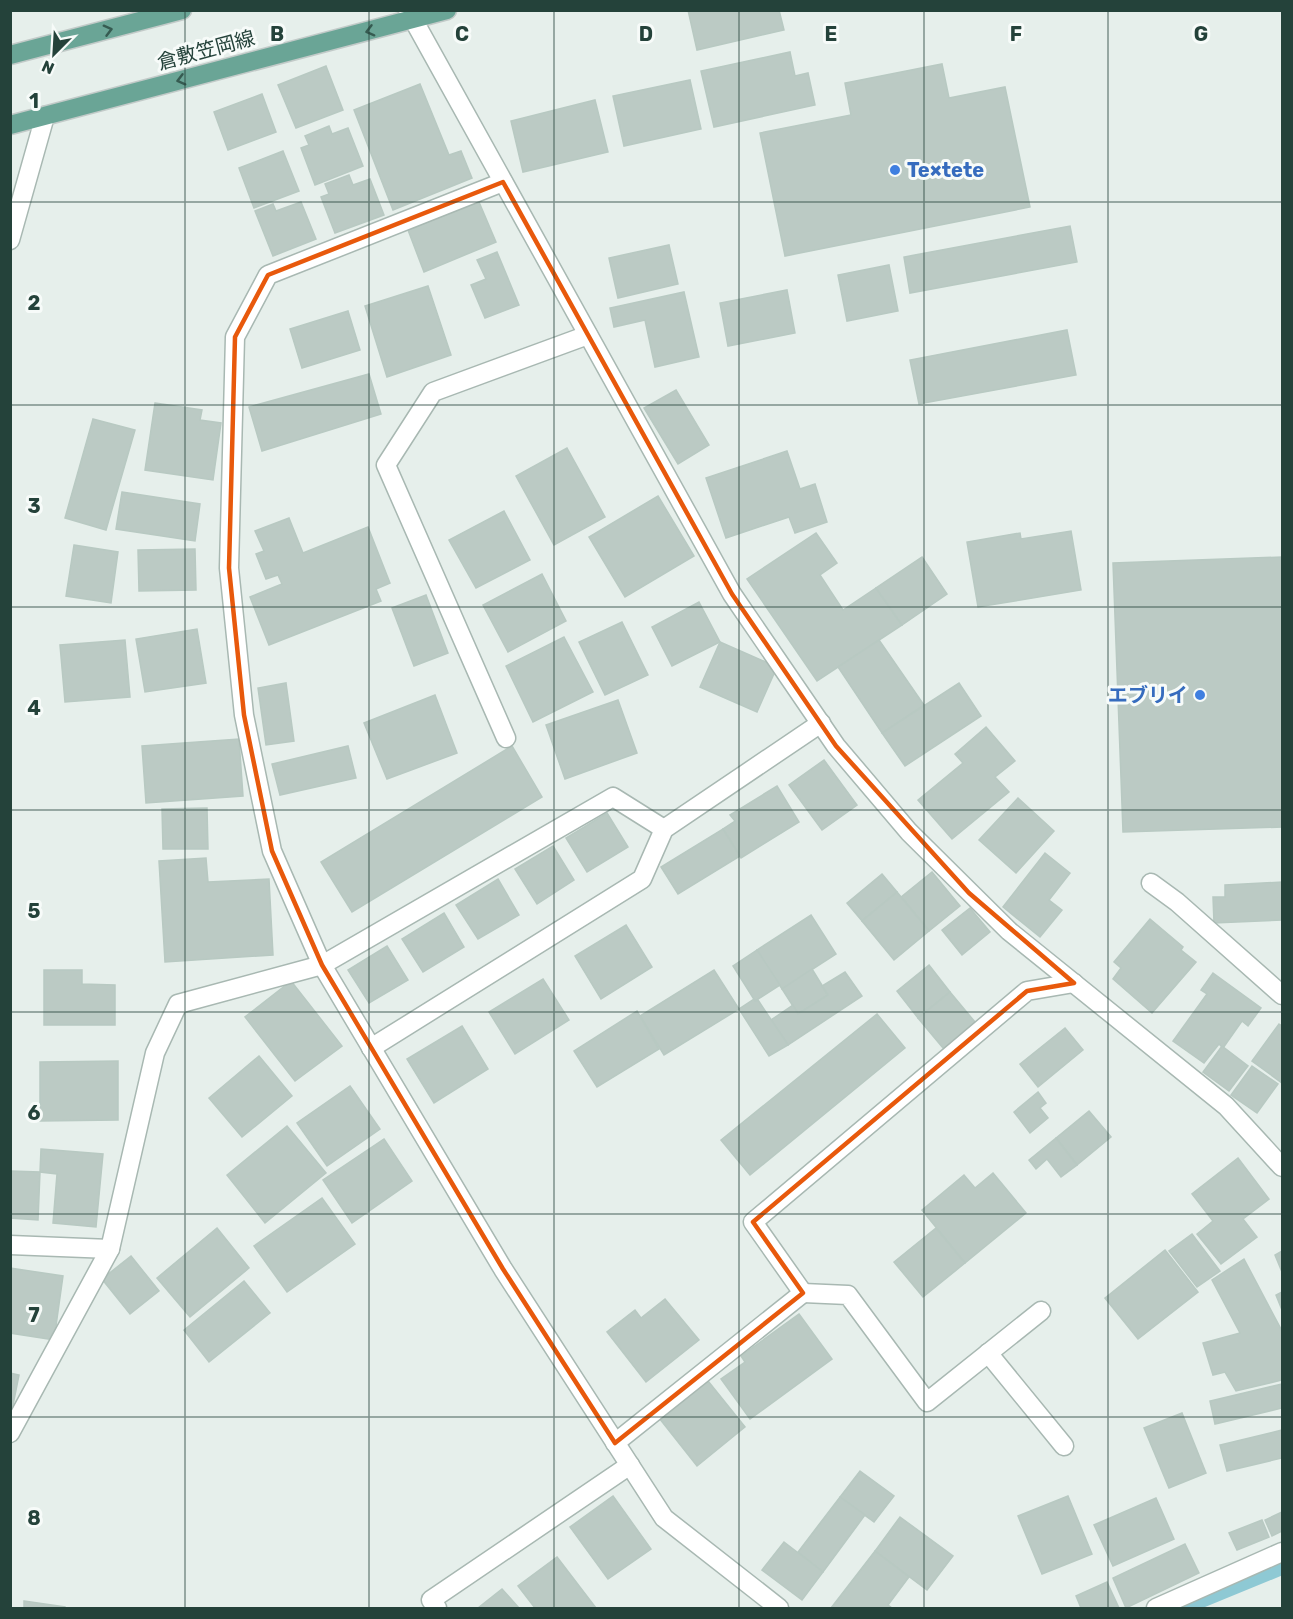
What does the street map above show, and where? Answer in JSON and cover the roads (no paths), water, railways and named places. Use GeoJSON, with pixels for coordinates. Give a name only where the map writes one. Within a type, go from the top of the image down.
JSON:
{"type":"FeatureCollection","features":[{"type":"Feature","properties":{"kind":"main road"},"geometry":{"type":"LineString","coordinates":[[10,55],[182,10]]}},
{"type":"Feature","properties":{"kind":"main road","name":"倉敷笠岡線"},"geometry":{"type":"LineString","coordinates":[[10,125],[411,15],[447,10]]}},
{"type":"Feature","properties":{"kind":"street"},"geometry":{"type":"LineString","coordinates":[[411,15],[732,594],[836,746],[909,832],[1009,931],[1226,1106],[1282,1167]]}},
{"type":"Feature","properties":{"kind":"street"},"geometry":{"type":"LineString","coordinates":[[10,240],[45,116]]}},
{"type":"Feature","properties":{"kind":"street"},"geometry":{"type":"LineString","coordinates":[[503,182],[268,276],[235,337],[230,568],[244,715],[272,851],[322,965],[503,1269],[664,1518],[779,1608]]}},
{"type":"Feature","properties":{"kind":"street"},"geometry":{"type":"LineString","coordinates":[[506,738],[386,465],[433,392],[588,335]]}},
{"type":"Feature","properties":{"kind":"street"},"geometry":{"type":"LineString","coordinates":[[371,1048],[642,879],[664,829],[820,723]]}},
{"type":"Feature","properties":{"kind":"street"},"geometry":{"type":"LineString","coordinates":[[10,1433],[110,1249],[155,1053],[178,1004],[322,965],[613,797],[664,829]]}},
{"type":"Feature","properties":{"kind":"street"},"geometry":{"type":"LineString","coordinates":[[1151,883],[1177,902],[1282,995]]}},
{"type":"Feature","properties":{"kind":"street"},"geometry":{"type":"LineString","coordinates":[[803,1293],[753,1222],[1027,991],[1074,983]]}},
{"type":"Feature","properties":{"kind":"street"},"geometry":{"type":"LineString","coordinates":[[10,1245],[110,1249]]}},
{"type":"Feature","properties":{"kind":"street"},"geometry":{"type":"LineString","coordinates":[[615,1443],[803,1293],[848,1295],[927,1402],[1041,1311]]}},
{"type":"Feature","properties":{"kind":"street"},"geometry":{"type":"LineString","coordinates":[[988,1353],[1064,1446]]}},
{"type":"Feature","properties":{"kind":"street"},"geometry":{"type":"LineString","coordinates":[[437,1608],[431,1600],[630,1465]]}},
{"type":"Feature","properties":{"kind":"street"},"geometry":{"type":"LineString","coordinates":[[1156,1608],[1282,1552]]}},
{"type":"Feature","properties":{"kind":"waterway"},"geometry":{"type":"LineString","coordinates":[[1187,1608],[1282,1569]]}},
{"type":"Feature","properties":{"kind":"place","name":"Te×tete"},"geometry":{"type":"Point","coordinates":[895,170]}},
{"type":"Feature","properties":{"kind":"place","name":"エブリイ"},"geometry":{"type":"Point","coordinates":[1200,695]}}]}
